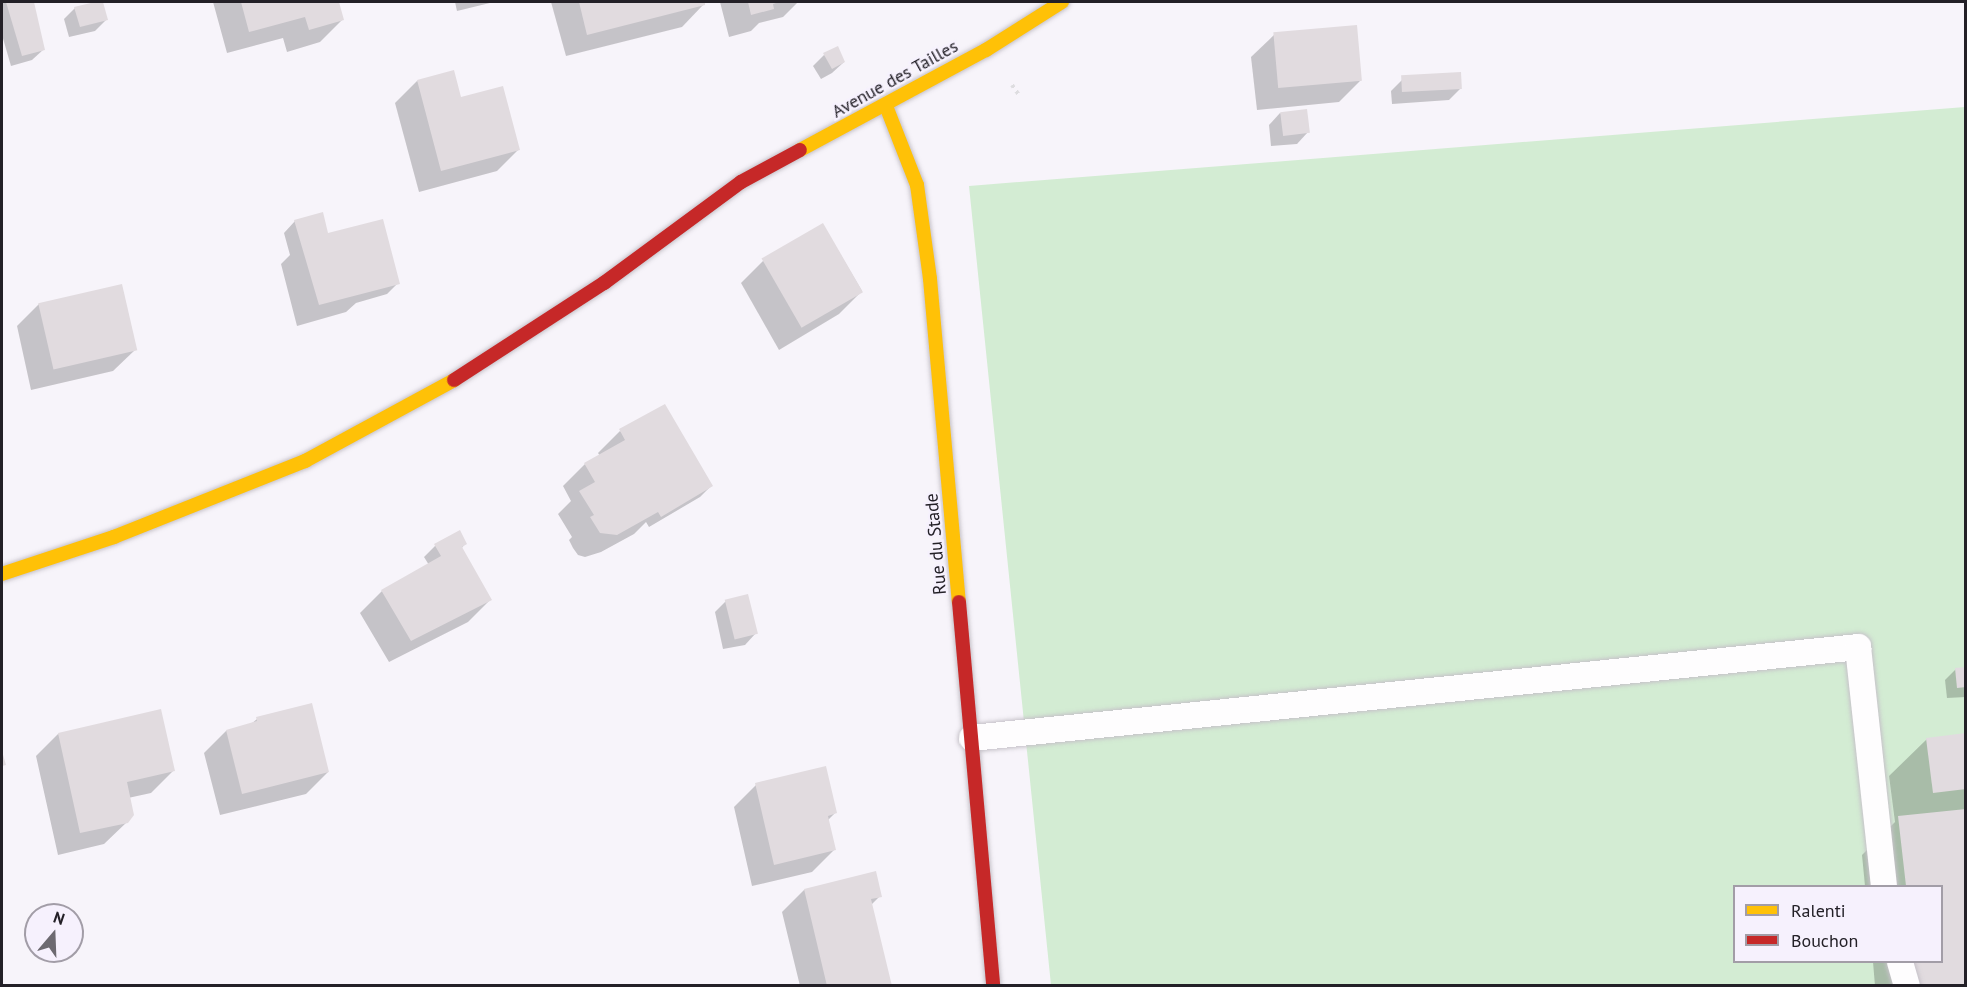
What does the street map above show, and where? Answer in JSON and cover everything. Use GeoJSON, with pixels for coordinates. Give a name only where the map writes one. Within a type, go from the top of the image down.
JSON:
{"type":"FeatureCollection","features":[{"type":"Feature","properties":{"kind":"street","name":"Avenue des Tailles"},"geometry":{"type":"LineString","coordinates":[[2,574],[114,537],[305,461],[451,383],[604,284],[741,182],[886,106],[986,50],[1062,2]]}},
{"type":"Feature","properties":{"kind":"street","name":"Rue du Stade"},"geometry":{"type":"LineString","coordinates":[[886,106],[917,185],[930,279],[993,986]]}},
{"type":"Feature","properties":{"kind":"lane"},"geometry":{"type":"LineString","coordinates":[[972,738],[1858,647],[1884,885]]}},
{"type":"Feature","properties":{"kind":"lane"},"geometry":{"type":"LineString","coordinates":[[1900,963],[1907,986]]}},
{"type":"Feature","properties":{"kind":"green space"},"geometry":{"type":"Polygon","coordinates":[[[1965,107],[1965,985],[1051,985],[969,186],[1965,107]]]}},
{"type":"Feature","properties":{"kind":"building"},"geometry":{"type":"Polygon","coordinates":[[[6,2],[34,2],[45,50],[22,56],[6,2]]]}},
{"type":"Feature","properties":{"kind":"building"},"geometry":{"type":"Polygon","coordinates":[[[103,2],[108,20],[80,27],[74,7],[103,2]]]}},
{"type":"Feature","properties":{"kind":"building"},"geometry":{"type":"Polygon","coordinates":[[[241,2],[339,2],[344,20],[309,30],[305,17],[249,32],[241,2]]]}},
{"type":"Feature","properties":{"kind":"building"},"geometry":{"type":"Polygon","coordinates":[[[579,2],[705,2],[705,5],[587,35],[579,2]]]}},
{"type":"Feature","properties":{"kind":"building"},"geometry":{"type":"Polygon","coordinates":[[[748,2],[779,2],[773,4],[774,9],[751,15],[748,2]]]}},
{"type":"Feature","properties":{"kind":"building"},"geometry":{"type":"Polygon","coordinates":[[[1357,25],[1362,81],[1278,88],[1273,32],[1357,25]]]}},
{"type":"Feature","properties":{"kind":"building"},"geometry":{"type":"Polygon","coordinates":[[[838,46],[845,62],[832,69],[823,53],[838,46]]]}},
{"type":"Feature","properties":{"kind":"building"},"geometry":{"type":"Polygon","coordinates":[[[454,70],[461,97],[503,86],[520,150],[441,171],[417,80],[454,70]]]}},
{"type":"Feature","properties":{"kind":"building"},"geometry":{"type":"Polygon","coordinates":[[[1461,72],[1462,89],[1402,92],[1401,75],[1461,72]]]}},
{"type":"Feature","properties":{"kind":"building"},"geometry":{"type":"Polygon","coordinates":[[[1307,109],[1310,133],[1283,136],[1280,112],[1307,109]]]}},
{"type":"Feature","properties":{"kind":"building"},"geometry":{"type":"Polygon","coordinates":[[[323,212],[328,233],[383,219],[400,284],[319,305],[294,220],[323,212]]]}},
{"type":"Feature","properties":{"kind":"building"},"geometry":{"type":"Polygon","coordinates":[[[823,223],[863,292],[802,328],[762,258],[823,223]]]}},
{"type":"Feature","properties":{"kind":"building"},"geometry":{"type":"Polygon","coordinates":[[[122,284],[137,350],[54,370],[38,303],[122,284]]]}},
{"type":"Feature","properties":{"kind":"building"},"geometry":{"type":"Polygon","coordinates":[[[665,404],[713,486],[661,517],[658,512],[617,535],[600,533],[590,517],[594,515],[579,491],[595,482],[584,463],[625,440],[619,429],[665,404]]]}},
{"type":"Feature","properties":{"kind":"building"},"geometry":{"type":"Polygon","coordinates":[[[460,530],[467,544],[462,547],[492,600],[411,641],[381,590],[441,556],[434,544],[460,530]]]}},
{"type":"Feature","properties":{"kind":"building"},"geometry":{"type":"Polygon","coordinates":[[[748,594],[758,634],[735,640],[725,600],[748,594]]]}},
{"type":"Feature","properties":{"kind":"building"},"geometry":{"type":"Polygon","coordinates":[[[1966,667],[1966,687],[1957,688],[1955,668],[1966,667]]]}},
{"type":"Feature","properties":{"kind":"building"},"geometry":{"type":"Polygon","coordinates":[[[312,703],[329,772],[242,794],[226,730],[257,721],[256,717],[312,703]]]}},
{"type":"Feature","properties":{"kind":"building"},"geometry":{"type":"Polygon","coordinates":[[[161,709],[175,771],[127,782],[134,815],[128,823],[80,833],[58,733],[161,709]]]}},
{"type":"Feature","properties":{"kind":"building"},"geometry":{"type":"Polygon","coordinates":[[[1966,733],[1966,789],[1933,793],[1926,738],[1966,733]]]}},
{"type":"Feature","properties":{"kind":"building"},"geometry":{"type":"Polygon","coordinates":[[[2,751],[6,765],[2,766],[2,751]]]}},
{"type":"Feature","properties":{"kind":"building"},"geometry":{"type":"Polygon","coordinates":[[[826,766],[837,813],[828,816],[836,850],[774,865],[755,783],[826,766]]]}},
{"type":"Feature","properties":{"kind":"building"},"geometry":{"type":"Polygon","coordinates":[[[1966,809],[1966,986],[1916,986],[1913,963],[1943,963],[1943,885],[1906,885],[1898,816],[1966,809]]]}},
{"type":"Feature","properties":{"kind":"building"},"geometry":{"type":"Polygon","coordinates":[[[876,871],[882,897],[871,899],[892,986],[827,986],[804,889],[876,871]]]}},
{"type":"Feature","properties":{"kind":"traffic: slow"},"geometry":{"type":"LineString","coordinates":[[800,150],[986,50],[1062,2]]}},
{"type":"Feature","properties":{"kind":"traffic: slow"},"geometry":{"type":"LineString","coordinates":[[886,106],[917,185],[930,279],[959,602]]}},
{"type":"Feature","properties":{"kind":"traffic: slow"},"geometry":{"type":"LineString","coordinates":[[2,574],[114,537],[305,461],[454,380]]}},
{"type":"Feature","properties":{"kind":"traffic: jam"},"geometry":{"type":"LineString","coordinates":[[454,380],[604,283],[741,182],[800,150]]}},
{"type":"Feature","properties":{"kind":"traffic: jam"},"geometry":{"type":"LineString","coordinates":[[959,602],[993,986]]}}]}
